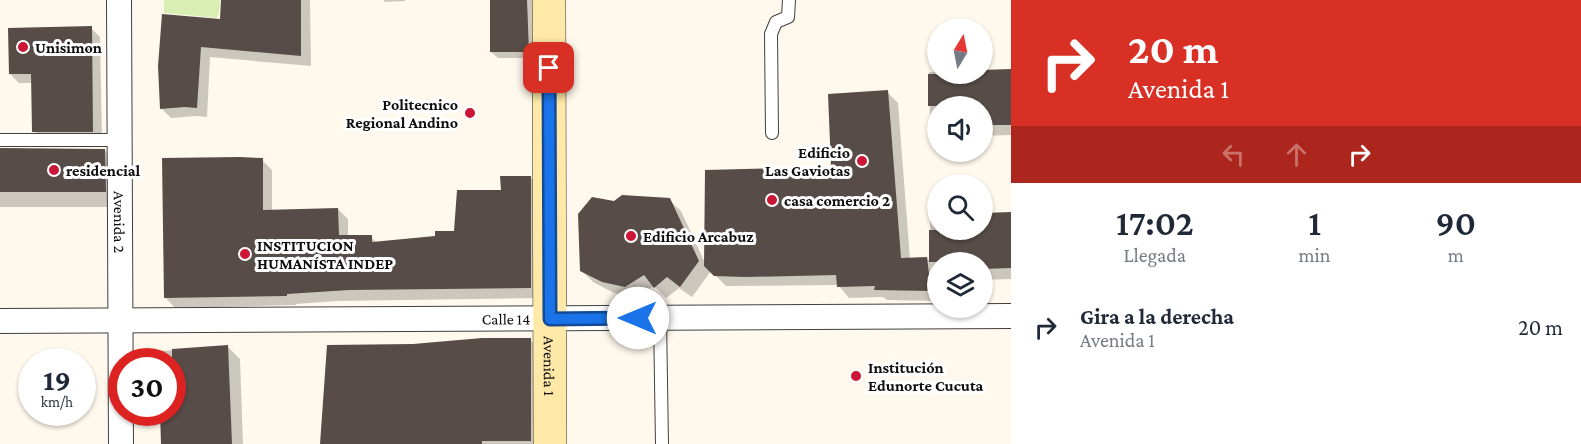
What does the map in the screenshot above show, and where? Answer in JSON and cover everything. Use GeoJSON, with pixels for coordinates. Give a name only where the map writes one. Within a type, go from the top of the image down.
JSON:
{"type":"FeatureCollection","features":[{"type":"Feature","properties":{"kind":"street","name":"Avenida 2"},"geometry":{"type":"LineString","coordinates":[[119,0],[121,444]]}},
{"type":"Feature","properties":{"kind":"street","name":"Avenida 1"},"geometry":{"type":"LineString","coordinates":[[549,0],[550,444]]}},
{"type":"Feature","properties":{"kind":"street","name":"Calle 14"},"geometry":{"type":"LineString","coordinates":[[0,321],[1011,316]]}},
{"type":"Feature","properties":{"kind":"lane"},"geometry":{"type":"LineString","coordinates":[[772,133],[771,34],[776,22],[788,17],[789,0]]}},
{"type":"Feature","properties":{"kind":"lane"},"geometry":{"type":"LineString","coordinates":[[0,140],[119,140]]}},
{"type":"Feature","properties":{"kind":"lane"},"geometry":{"type":"LineString","coordinates":[[660,318],[662,444]]}},
{"type":"Feature","properties":{"kind":"green space"},"geometry":{"type":"Polygon","coordinates":[[[164,0],[220,0],[219,12],[217,18],[164,13],[164,0]]]}},
{"type":"Feature","properties":{"kind":"building"},"geometry":{"type":"Polygon","coordinates":[[[221,0],[301,0],[301,56],[201,47],[197,108],[160,109],[158,66],[162,14],[220,19],[221,0]]]}},
{"type":"Feature","properties":{"kind":"building"},"geometry":{"type":"Polygon","coordinates":[[[490,0],[527,0],[529,52],[490,52],[490,0]]]}},
{"type":"Feature","properties":{"kind":"building"},"geometry":{"type":"Polygon","coordinates":[[[92,26],[93,132],[32,132],[31,74],[9,74],[8,28],[92,26]]]}},
{"type":"Feature","properties":{"kind":"building"},"geometry":{"type":"Polygon","coordinates":[[[1011,69],[1011,125],[993,125],[993,96],[928,96],[928,84],[993,84],[993,70],[1011,69]]]}},
{"type":"Feature","properties":{"kind":"building"},"geometry":{"type":"Polygon","coordinates":[[[888,90],[901,258],[927,257],[927,291],[874,290],[875,286],[837,287],[836,275],[714,276],[704,266],[705,170],[831,167],[828,94],[888,90]]]}},
{"type":"Feature","properties":{"kind":"building","name":"residencial"},"geometry":{"type":"Polygon","coordinates":[[[0,148],[105,149],[106,192],[0,192],[0,148]]]}},
{"type":"Feature","properties":{"kind":"building"},"geometry":{"type":"Polygon","coordinates":[[[162,158],[263,158],[263,210],[338,208],[339,235],[372,235],[372,242],[435,236],[435,231],[454,231],[457,190],[501,190],[500,176],[531,176],[531,288],[349,290],[287,294],[287,296],[164,298],[162,158]]]}},
{"type":"Feature","properties":{"kind":"building","name":"Edificio Arcabuz"},"geometry":{"type":"Polygon","coordinates":[[[622,195],[670,198],[699,261],[680,287],[667,277],[654,288],[644,275],[625,287],[602,282],[580,271],[578,214],[592,197],[614,201],[622,195]]]}},
{"type":"Feature","properties":{"kind":"building"},"geometry":{"type":"Polygon","coordinates":[[[1011,212],[1011,268],[993,269],[993,252],[929,252],[929,240],[993,240],[993,213],[1011,212]]]}},
{"type":"Feature","properties":{"kind":"building"},"geometry":{"type":"Polygon","coordinates":[[[482,338],[531,338],[531,441],[482,441],[482,444],[320,444],[327,345],[413,344],[482,338]]]}},
{"type":"Feature","properties":{"kind":"building"},"geometry":{"type":"Polygon","coordinates":[[[228,345],[232,444],[161,444],[160,426],[186,426],[186,348],[228,345]]]}},
{"type":"Feature","properties":{"kind":"place","name":"Unisimon"},"geometry":{"type":"Point","coordinates":[23,47]}},
{"type":"Feature","properties":{"kind":"place","name":"Politecnico Regional Andino"},"geometry":{"type":"Point","coordinates":[470,113]}},
{"type":"Feature","properties":{"kind":"place","name":"Edificio Las Gaviotas"},"geometry":{"type":"Point","coordinates":[862,161]}},
{"type":"Feature","properties":{"kind":"place","name":"residencial"},"geometry":{"type":"Point","coordinates":[54,170]}},
{"type":"Feature","properties":{"kind":"place","name":"casa comercio 2"},"geometry":{"type":"Point","coordinates":[772,200]}},
{"type":"Feature","properties":{"kind":"place","name":"Edificio Arcabuz"},"geometry":{"type":"Point","coordinates":[631,236]}},
{"type":"Feature","properties":{"kind":"place","name":"INSTITUCION HUMANÍSTA INDEP"},"geometry":{"type":"Point","coordinates":[245,254]}},
{"type":"Feature","properties":{"kind":"place","name":"Institución Edunorte Cucuta"},"geometry":{"type":"Point","coordinates":[856,376]}},
{"type":"Feature","properties":{"kind":"route"},"geometry":{"type":"LineString","coordinates":[[549,68],[550,319],[638,318]]}}]}
